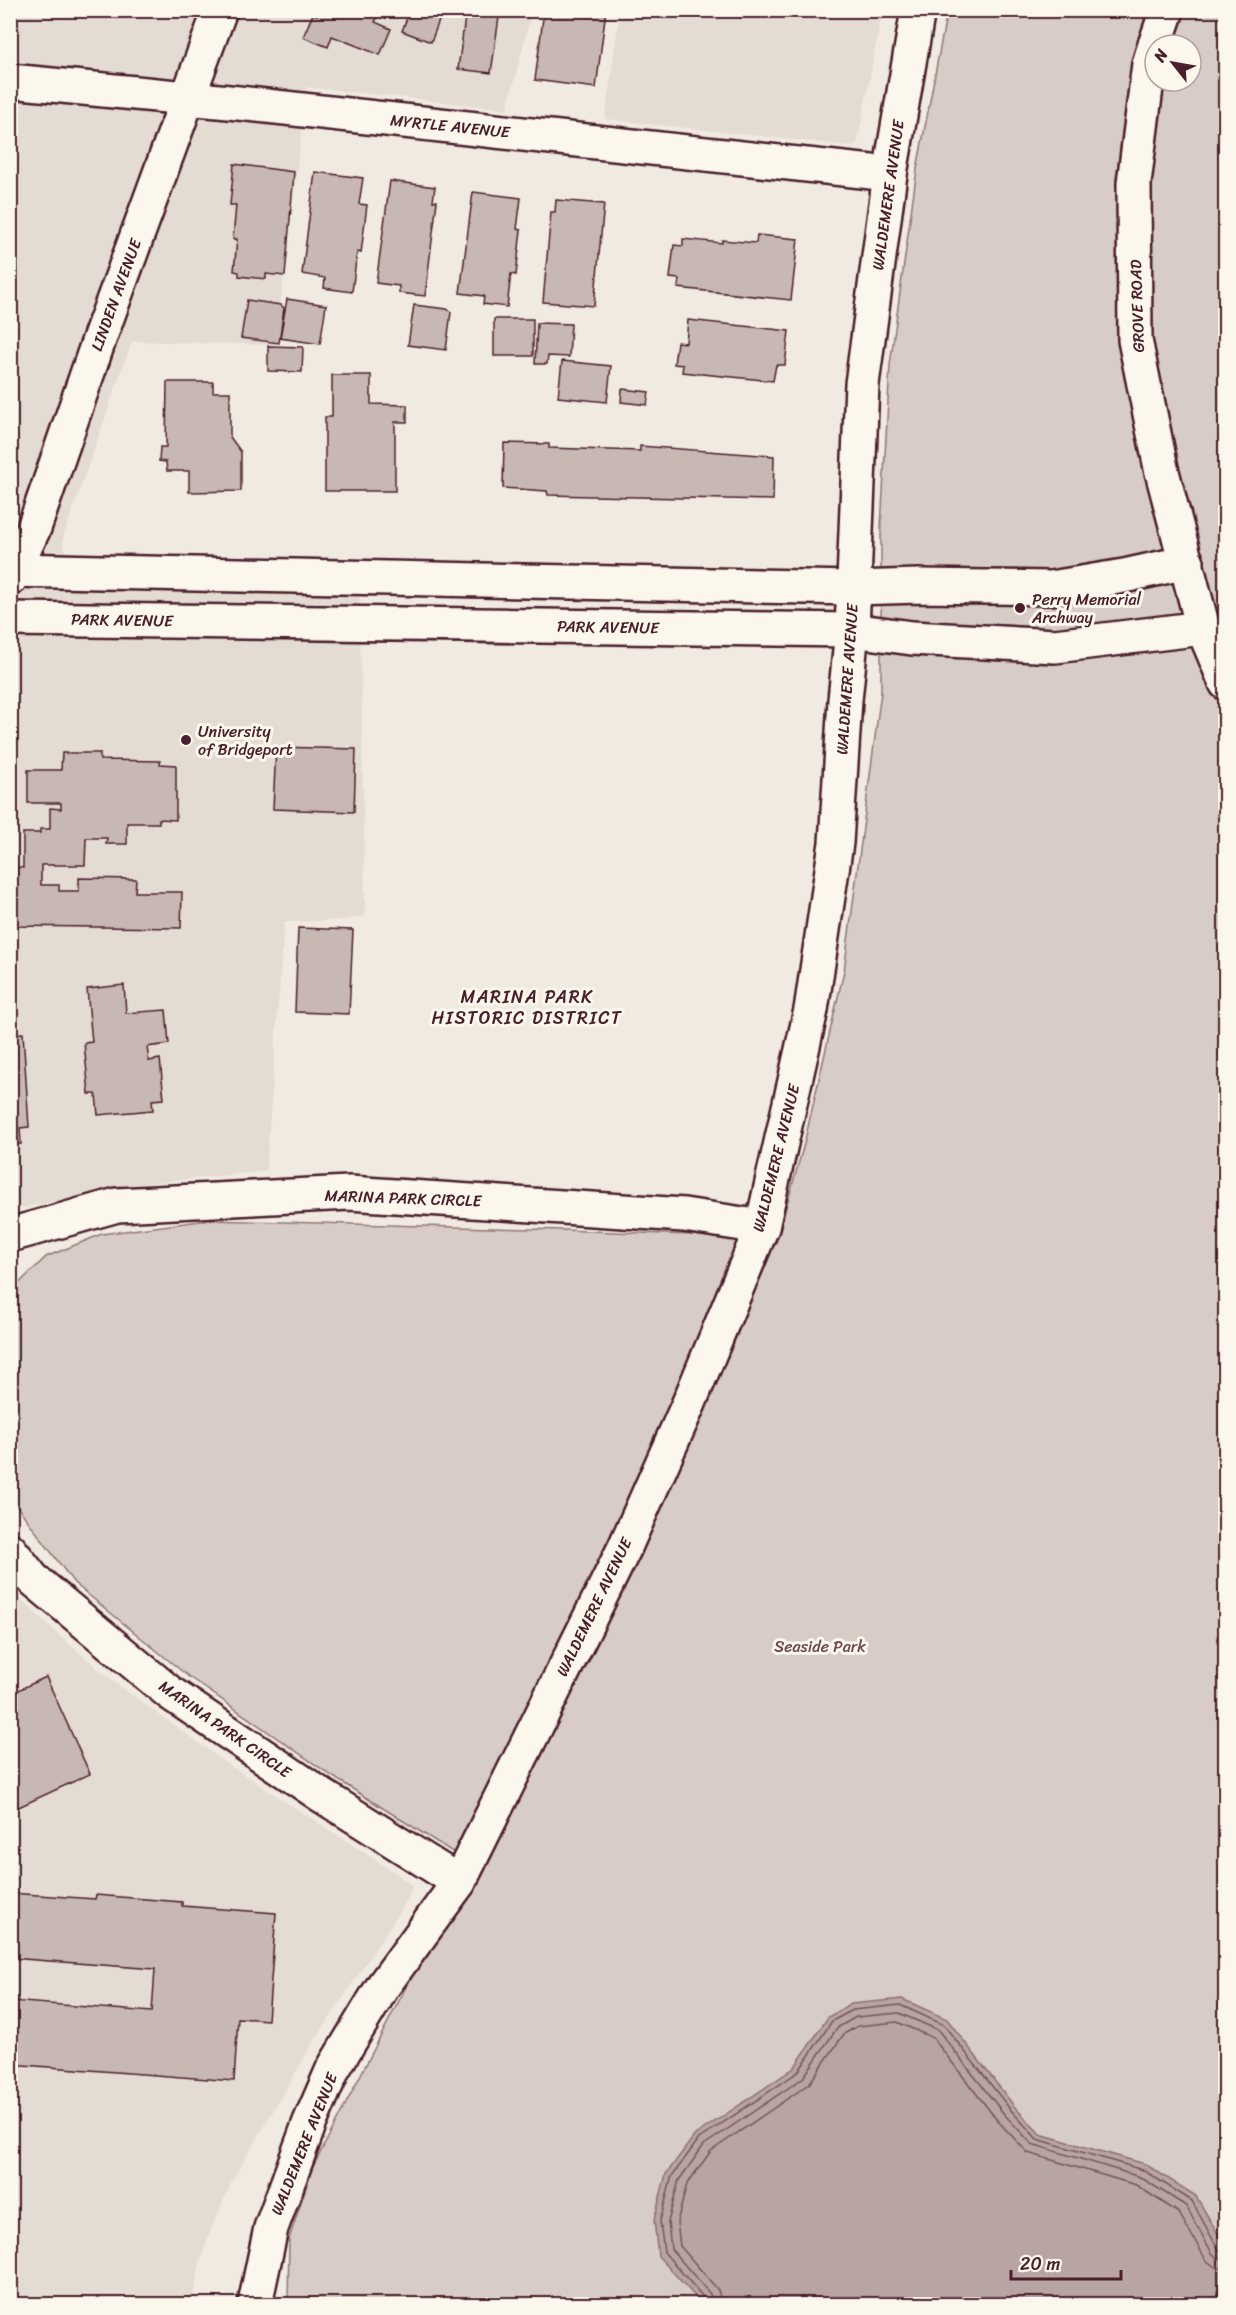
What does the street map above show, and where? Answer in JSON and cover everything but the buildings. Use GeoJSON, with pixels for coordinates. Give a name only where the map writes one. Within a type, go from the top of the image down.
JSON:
{"type":"FeatureCollection","features":[{"type":"Feature","properties":{"kind":"street","name":"LINDEN AVENUE"},"geometry":{"type":"LineString","coordinates":[[12,573],[34,528],[220,10]]}},
{"type":"Feature","properties":{"kind":"street","name":"WALDEMERE AVENUE"},"geometry":{"type":"LineString","coordinates":[[255,2304],[271,2228],[310,2122],[333,2069],[383,1986],[459,1882],[625,1547],[689,1403],[762,1227],[811,1010],[836,843],[852,630],[862,384],[890,174],[918,10]]}},
{"type":"Feature","properties":{"kind":"street","name":"GROVE ROAD"},"geometry":{"type":"LineString","coordinates":[[1159,33],[1167,10]]}},
{"type":"Feature","properties":{"kind":"street","name":"MYRTLE AVENUE"},"geometry":{"type":"LineString","coordinates":[[10,81],[188,98],[890,174]]}},
{"type":"Feature","properties":{"kind":"street","name":"GROVE ROAD"},"geometry":{"type":"LineString","coordinates":[[1145,93],[1134,183],[1135,340],[1161,468],[1203,628],[1226,683]]}},
{"type":"Feature","properties":{"kind":"street"},"geometry":{"type":"LineString","coordinates":[[12,573],[853,588],[919,586],[1051,588],[1124,576],[1187,562]]}},
{"type":"Feature","properties":{"kind":"street","name":"PARK AVENUE"},"geometry":{"type":"LineString","coordinates":[[10,619],[852,630],[912,638],[1056,646],[1203,628]]}},
{"type":"Feature","properties":{"kind":"street","name":"MARINA PARK CIRCLE"},"geometry":{"type":"LineString","coordinates":[[10,1235],[117,1205],[349,1193],[684,1215],[762,1227]]}},
{"type":"Feature","properties":{"kind":"street","name":"MARINA PARK CIRCLE"},"geometry":{"type":"LineString","coordinates":[[10,1550],[33,1579],[170,1693],[321,1795],[459,1882]]}},
{"type":"Feature","properties":{"kind":"shaded area","name":"University of Bridgeport"},"geometry":{"type":"Polygon","coordinates":[[[11,11],[532,11],[507,109],[307,87],[275,345],[132,341],[63,537],[63,546],[68,554],[74,557],[359,564],[365,916],[344,920],[284,922],[266,1171],[149,1183],[11,1210],[11,11]]]}},
{"type":"Feature","properties":{"kind":"shaded area"},"geometry":{"type":"Polygon","coordinates":[[[620,11],[882,11],[858,141],[855,146],[850,146],[605,119],[620,11]]]}},
{"type":"Feature","properties":{"kind":"shaded area"},"geometry":{"type":"Polygon","coordinates":[[[10,1589],[115,1683],[229,1765],[412,1886],[408,1899],[308,2051],[232,2181],[209,2234],[200,2262],[192,2304],[11,2304],[10,1589]]]}},
{"type":"Feature","properties":{"kind":"green space","name":"Seaside Park"},"geometry":{"type":"Polygon","coordinates":[[[947,11],[1225,11],[1225,2304],[288,2304],[289,2239],[312,2169],[417,1966],[483,1871],[332,1776],[189,1677],[74,1583],[11,1498],[11,1291],[46,1257],[102,1234],[208,1220],[692,1235],[776,1243],[804,1144],[844,971],[881,692],[881,528],[890,365],[917,169],[947,11]]]}},
{"type":"Feature","properties":{"kind":"water"},"geometry":{"type":"Polygon","coordinates":[[[902,1999],[947,2019],[1014,2106],[1040,2134],[1145,2164],[1196,2196],[1221,2239],[1225,2257],[1225,2304],[702,2304],[658,2256],[654,2220],[666,2174],[695,2135],[794,2068],[828,2017],[851,2004],[902,1999]]]}},
{"type":"Feature","properties":{"kind":"place","name":"Perry Memorial Archway"},"geometry":{"type":"Point","coordinates":[1020,608]}},
{"type":"Feature","properties":{"kind":"place","name":"University of Bridgeport"},"geometry":{"type":"Point","coordinates":[186,740]}},
{"type":"Feature","properties":{"kind":"district","name":"MARINA PARK HISTORIC DISTRICT"},"geometry":{"type":"Point","coordinates":[527,1007]}}]}
